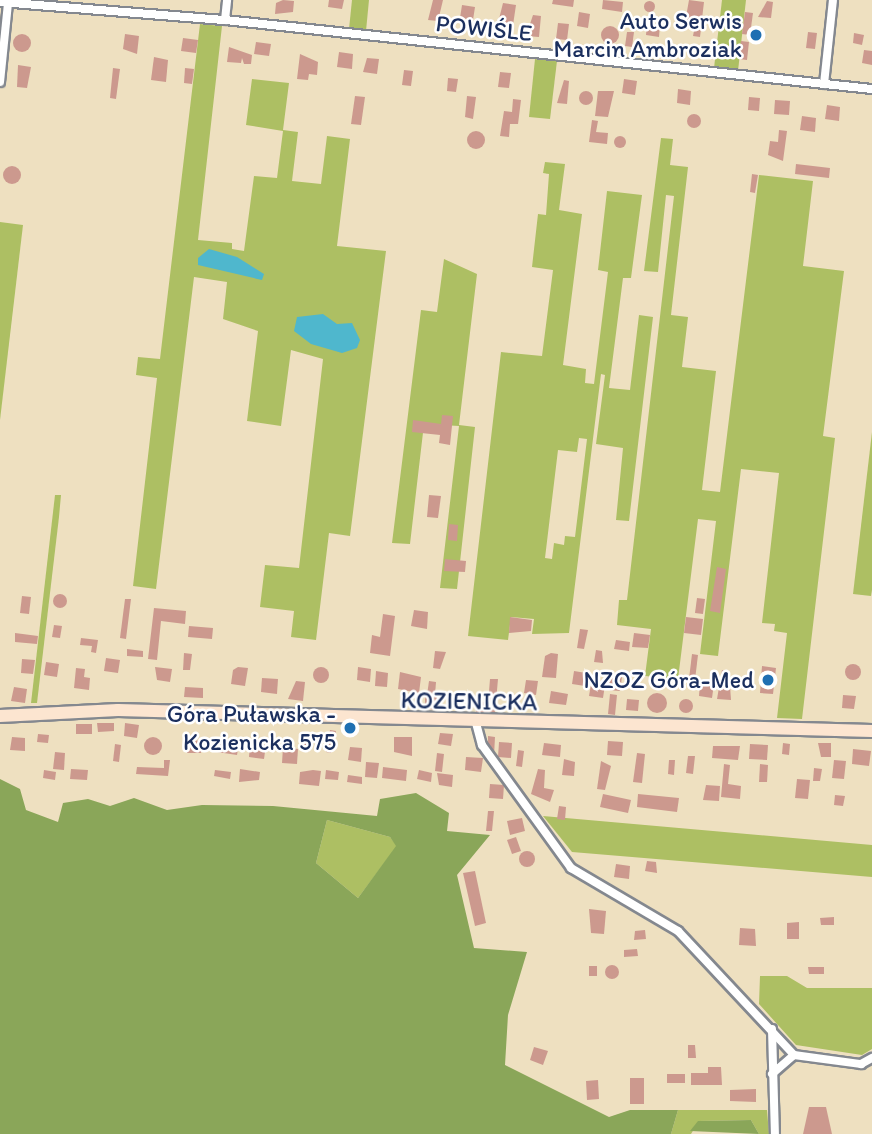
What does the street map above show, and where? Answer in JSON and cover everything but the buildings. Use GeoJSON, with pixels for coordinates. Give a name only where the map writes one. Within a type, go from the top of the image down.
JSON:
{"type":"FeatureCollection","features":[{"type":"Feature","properties":{"kind":"main road","name":"KOZIENICKA"},"geometry":{"type":"LineString","coordinates":[[0,716],[66,711],[872,731]]}},
{"type":"Feature","properties":{"kind":"street"},"geometry":{"type":"LineString","coordinates":[[225,20],[227,0]]}},
{"type":"Feature","properties":{"kind":"street"},"geometry":{"type":"LineString","coordinates":[[824,84],[833,0]]}},
{"type":"Feature","properties":{"kind":"street"},"geometry":{"type":"LineString","coordinates":[[0,82],[4,2]]}},
{"type":"Feature","properties":{"kind":"street","name":"POWIŚLE"},"geometry":{"type":"LineString","coordinates":[[4,2],[225,20],[872,89]]}},
{"type":"Feature","properties":{"kind":"street"},"geometry":{"type":"LineString","coordinates":[[476,723],[482,745],[571,868],[678,931],[772,1028],[794,1055],[861,1064],[872,1058]]}},
{"type":"Feature","properties":{"kind":"street"},"geometry":{"type":"LineString","coordinates":[[772,1028],[775,1134]]}},
{"type":"Feature","properties":{"kind":"street"},"geometry":{"type":"LineString","coordinates":[[772,1074],[794,1055]]}},
{"type":"Feature","properties":{"kind":"green space"},"geometry":{"type":"Polygon","coordinates":[[[352,0],[369,0],[366,31],[349,29],[352,0]]]}},
{"type":"Feature","properties":{"kind":"green space"},"geometry":{"type":"Polygon","coordinates":[[[722,0],[746,0],[738,71],[714,68],[722,0]]]}},
{"type":"Feature","properties":{"kind":"green space"},"geometry":{"type":"Polygon","coordinates":[[[200,24],[222,26],[198,240],[232,243],[232,249],[244,251],[254,176],[277,178],[283,131],[246,125],[252,79],[289,83],[283,130],[298,132],[292,181],[321,184],[327,136],[350,139],[337,246],[386,251],[350,536],[329,533],[316,640],[291,637],[294,611],[260,607],[265,565],[299,568],[323,359],[291,350],[281,426],[247,421],[258,331],[223,319],[227,282],[194,277],[156,589],[133,586],[157,378],[136,375],[138,357],[160,359],[200,24]]]}},
{"type":"Feature","properties":{"kind":"green space"},"geometry":{"type":"Polygon","coordinates":[[[535,59],[557,61],[550,119],[529,117],[535,59]]]}},
{"type":"Feature","properties":{"kind":"green space"},"geometry":{"type":"Polygon","coordinates":[[[661,138],[673,139],[670,165],[688,167],[671,315],[688,317],[682,367],[716,371],[702,490],[720,492],[759,175],[813,181],[803,266],[844,271],[823,436],[835,438],[802,719],[777,718],[787,633],[774,631],[775,624],[762,623],[779,473],[741,469],[718,656],[700,654],[716,521],[698,519],[678,679],[645,676],[651,629],[617,625],[619,600],[627,600],[674,196],[666,195],[658,272],[644,271],[661,138]]]}},
{"type":"Feature","properties":{"kind":"green space"},"geometry":{"type":"Polygon","coordinates":[[[545,162],[565,164],[559,210],[582,214],[563,365],[586,369],[585,383],[594,384],[608,272],[598,270],[607,191],[642,195],[631,278],[623,278],[609,388],[630,390],[639,315],[653,317],[629,521],[616,520],[623,448],[596,444],[605,375],[601,374],[569,633],[532,634],[534,619],[511,617],[508,640],[468,636],[501,352],[542,356],[553,270],[532,267],[538,214],[546,215],[549,174],[543,173],[545,162]],[[579,438],[577,452],[558,450],[545,558],[552,559],[554,543],[564,545],[565,536],[575,537],[587,439],[579,438]]]}},
{"type":"Feature","properties":{"kind":"green space"},"geometry":{"type":"Polygon","coordinates":[[[0,222],[23,225],[0,420],[0,222]]]}},
{"type":"Feature","properties":{"kind":"green space"},"geometry":{"type":"Polygon","coordinates":[[[444,259],[477,274],[459,425],[475,427],[457,589],[440,588],[459,426],[424,424],[410,544],[392,543],[421,310],[437,312],[444,259]]]}},
{"type":"Feature","properties":{"kind":"green space"},"geometry":{"type":"Polygon","coordinates":[[[872,432],[872,590],[871,596],[853,594],[872,432]]]}},
{"type":"Feature","properties":{"kind":"green space"},"geometry":{"type":"Polygon","coordinates":[[[55,495],[61,495],[59,517],[37,703],[31,703],[55,495]]]}},
{"type":"Feature","properties":{"kind":"green space"},"geometry":{"type":"Polygon","coordinates":[[[0,779],[20,789],[26,810],[58,822],[63,803],[88,799],[110,806],[134,798],[167,810],[202,805],[273,806],[377,816],[380,799],[416,793],[449,813],[447,831],[490,835],[457,875],[474,948],[527,952],[508,1015],[505,1065],[609,1117],[630,1110],[678,1110],[671,1134],[0,1134],[0,779]],[[327,820],[316,863],[358,898],[396,846],[390,837],[327,820]]]}},
{"type":"Feature","properties":{"kind":"green space"},"geometry":{"type":"Polygon","coordinates":[[[543,816],[872,845],[872,877],[572,852],[543,816]]]}},
{"type":"Feature","properties":{"kind":"green space"},"geometry":{"type":"Polygon","coordinates":[[[327,820],[390,837],[397,846],[358,898],[316,863],[327,820]]]}},
{"type":"Feature","properties":{"kind":"green space"},"geometry":{"type":"Polygon","coordinates":[[[760,976],[787,976],[807,988],[872,988],[872,1049],[862,1055],[796,1045],[759,1004],[760,976]]]}},
{"type":"Feature","properties":{"kind":"green space"},"geometry":{"type":"Polygon","coordinates":[[[678,1110],[767,1110],[769,1134],[759,1134],[751,1120],[699,1121],[691,1134],[671,1134],[678,1110]]]}},
{"type":"Feature","properties":{"kind":"green space"},"geometry":{"type":"Polygon","coordinates":[[[751,1120],[759,1134],[690,1131],[698,1121],[751,1120]]]}},
{"type":"Feature","properties":{"kind":"water"},"geometry":{"type":"Polygon","coordinates":[[[209,249],[237,257],[264,274],[262,280],[198,265],[198,258],[209,249]]]}},
{"type":"Feature","properties":{"kind":"water"},"geometry":{"type":"Polygon","coordinates":[[[323,314],[337,324],[352,323],[360,340],[357,348],[342,353],[311,344],[294,331],[297,317],[323,314]]]}},
{"type":"Feature","properties":{"kind":"place","name":"Auto Serwis Marcin Ambroziak"},"geometry":{"type":"Point","coordinates":[756,35]}},
{"type":"Feature","properties":{"kind":"place","name":"NZOZ Góra-Med"},"geometry":{"type":"Point","coordinates":[768,680]}},
{"type":"Feature","properties":{"kind":"place","name":"Góra Puławska - Kozienicka 575"},"geometry":{"type":"Point","coordinates":[350,728]}}]}
